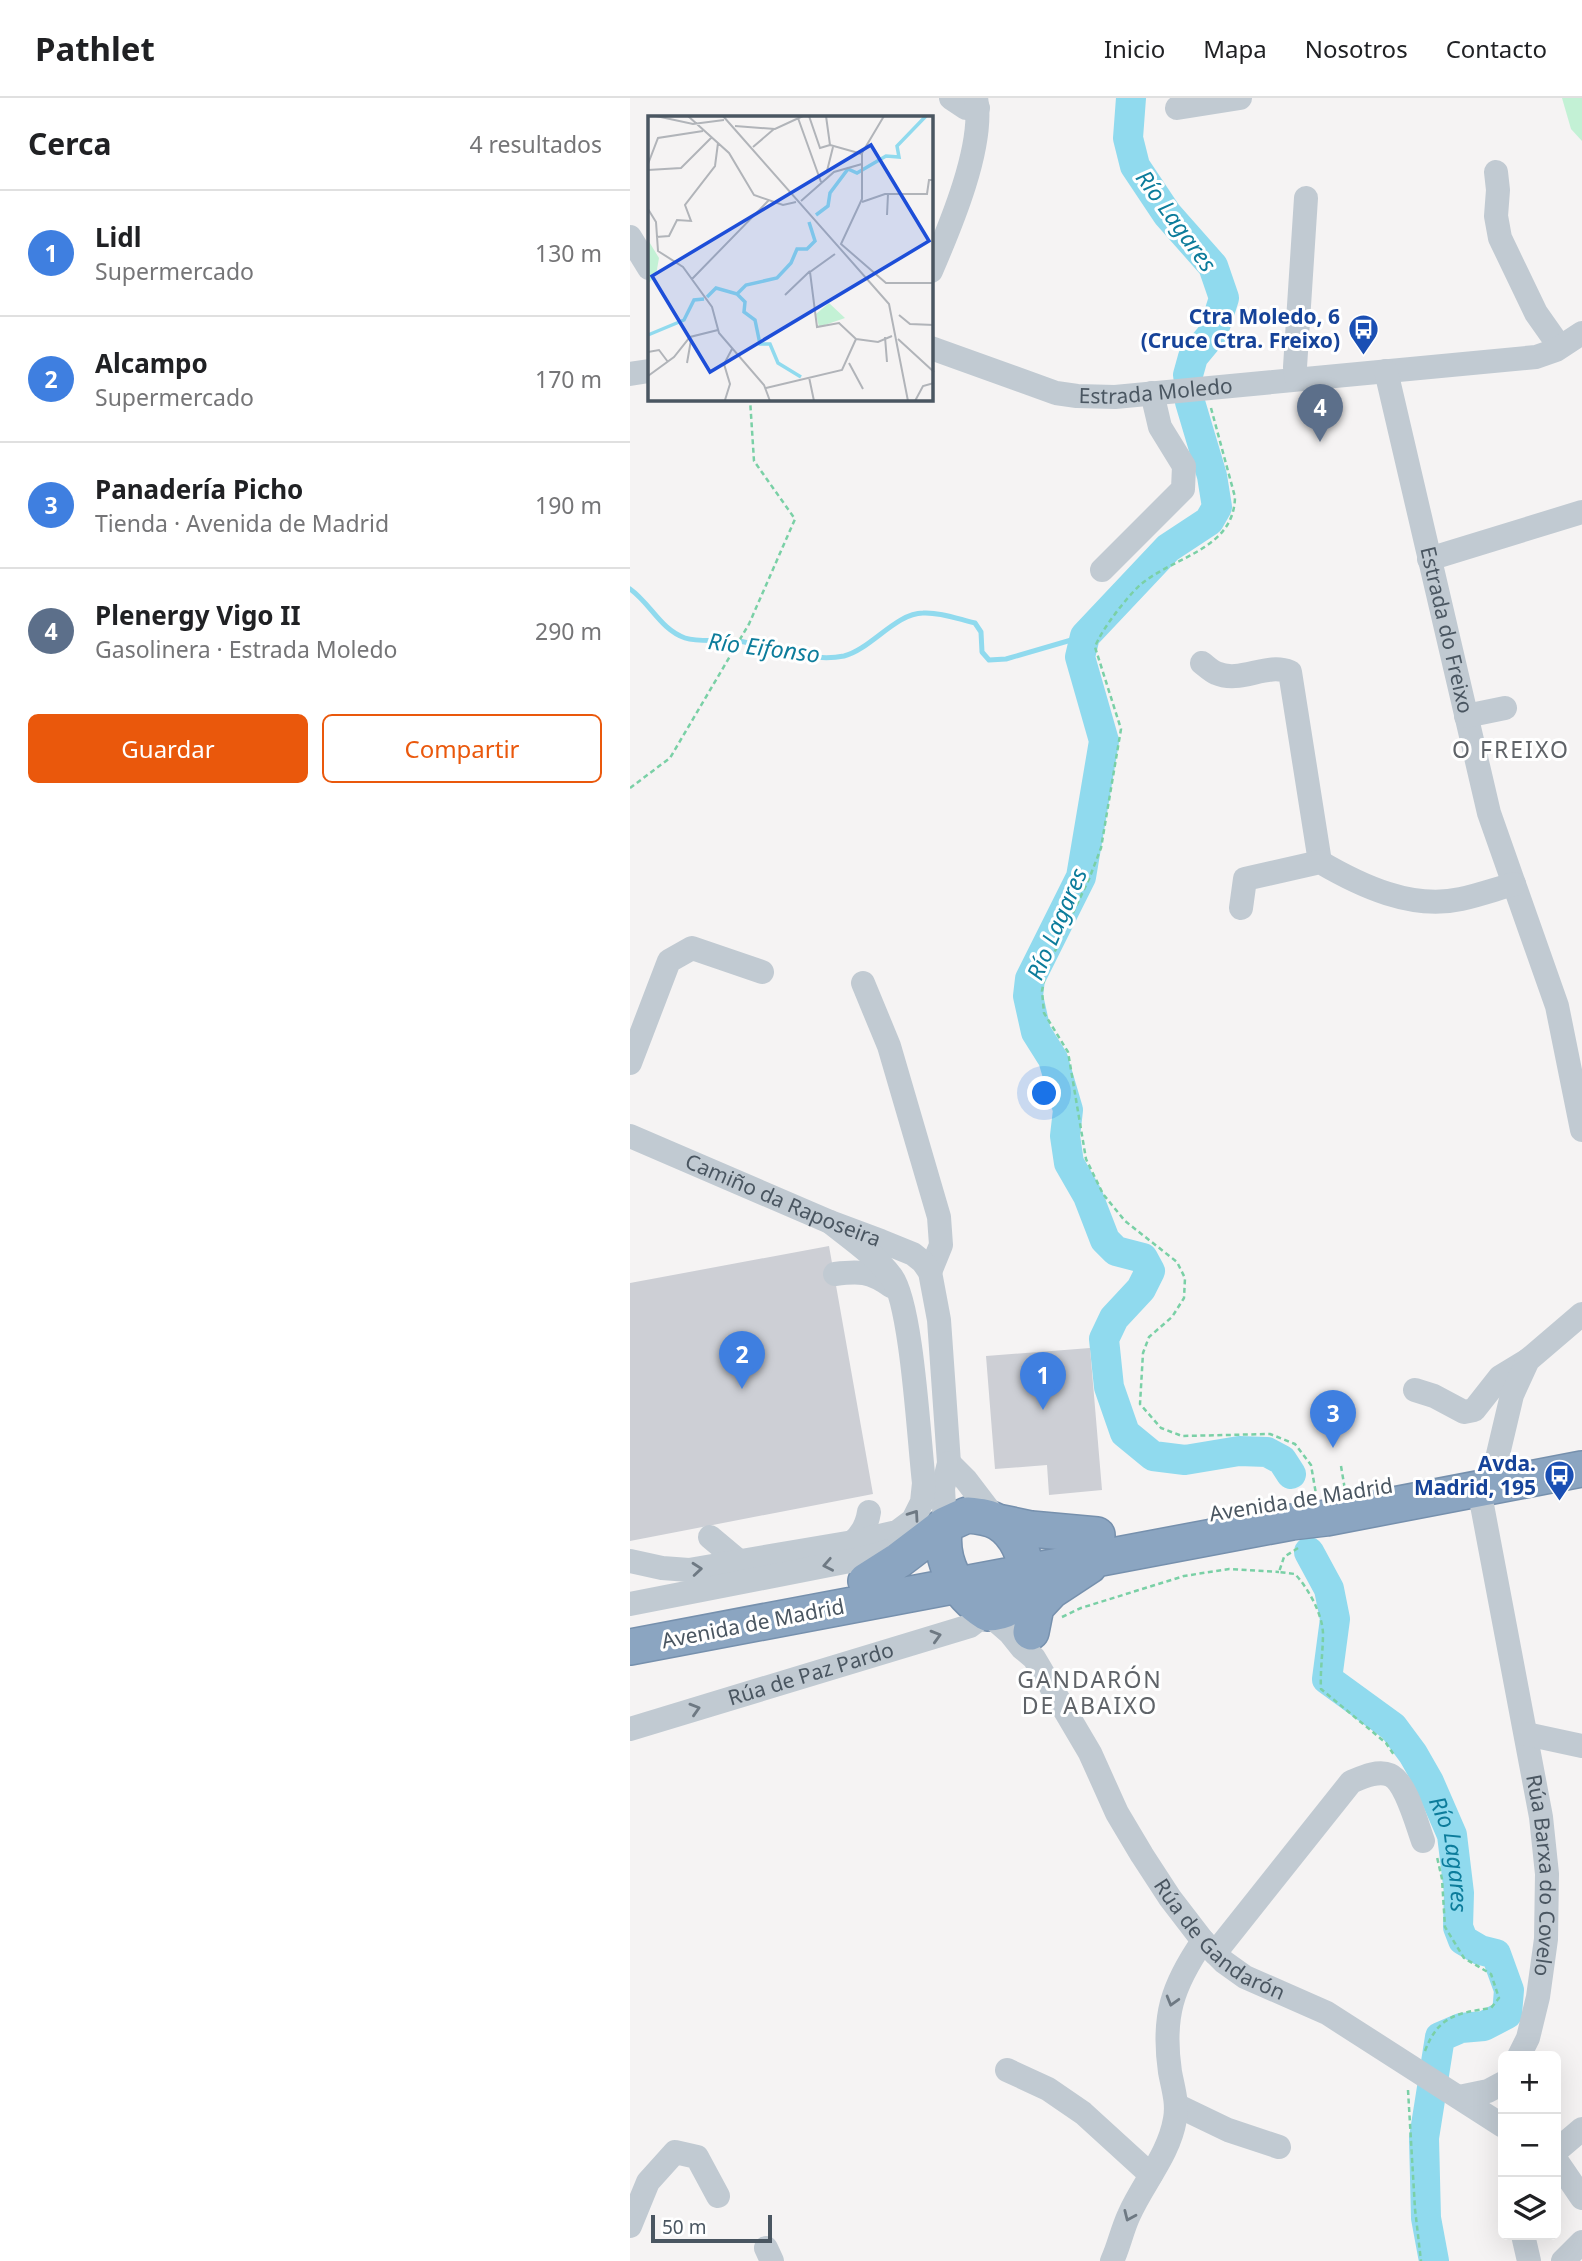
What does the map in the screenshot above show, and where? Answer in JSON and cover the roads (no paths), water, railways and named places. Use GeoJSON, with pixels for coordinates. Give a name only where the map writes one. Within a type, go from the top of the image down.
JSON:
{"type":"FeatureCollection","features":[{"type":"Feature","properties":{"kind":"highway","name":"Avenida de Madrid"},"geometry":{"type":"LineString","coordinates":[[1321,1507],[1353,1493],[1582,1451]]}},
{"type":"Feature","properties":{"kind":"highway","name":"Avenida de Madrid"},"geometry":{"type":"LineString","coordinates":[[630,1647],[912,1594],[945,1598],[1007,1599],[1099,1547],[1321,1507],[1582,1469]]}},
{"type":"Feature","properties":{"kind":"highway"},"geometry":{"type":"LineString","coordinates":[[866,1581],[932,1535],[967,1515],[1099,1547]]}},
{"type":"Feature","properties":{"kind":"highway"},"geometry":{"type":"LineString","coordinates":[[998,1522],[1016,1539],[1007,1599]]}},
{"type":"Feature","properties":{"kind":"highway"},"geometry":{"type":"LineString","coordinates":[[932,1535],[1007,1599]]}},
{"type":"Feature","properties":{"kind":"highway"},"geometry":{"type":"LineString","coordinates":[[1007,1599],[1099,1547]]}},
{"type":"Feature","properties":{"kind":"highway","name":"Avenida de Madrid"},"geometry":{"type":"LineString","coordinates":[[630,1625],[866,1581],[1007,1599]]}},
{"type":"Feature","properties":{"kind":"street"},"geometry":{"type":"LineString","coordinates":[[1177,108],[1240,98]]}},
{"type":"Feature","properties":{"kind":"street"},"geometry":{"type":"LineString","coordinates":[[933,266],[967,173],[975,136],[961,100]]}},
{"type":"Feature","properties":{"kind":"street"},"geometry":{"type":"LineString","coordinates":[[1496,172],[1496,216],[1500,238],[1536,313],[1555,340]]}},
{"type":"Feature","properties":{"kind":"street"},"geometry":{"type":"LineString","coordinates":[[1297,379],[1295,368],[1306,198]]}},
{"type":"Feature","properties":{"kind":"street"},"geometry":{"type":"LineString","coordinates":[[630,237],[648,266]]}},
{"type":"Feature","properties":{"kind":"street","name":"Estrada Moledo"},"geometry":{"type":"LineString","coordinates":[[933,349],[1056,393],[1096,397],[1535,358],[1556,350],[1582,333]]}},
{"type":"Feature","properties":{"kind":"street"},"geometry":{"type":"LineString","coordinates":[[630,374],[648,371]]}},
{"type":"Feature","properties":{"kind":"street","name":"Estrada do Freixo"},"geometry":{"type":"LineString","coordinates":[[1386,371],[1489,813],[1557,1006],[1582,1130]]}},
{"type":"Feature","properties":{"kind":"street"},"geometry":{"type":"LineString","coordinates":[[1102,570],[1183,489],[1184,467],[1160,428],[1152,393]]}},
{"type":"Feature","properties":{"kind":"street"},"geometry":{"type":"LineString","coordinates":[[1429,559],[1582,512]]}},
{"type":"Feature","properties":{"kind":"street"},"geometry":{"type":"LineString","coordinates":[[1202,663],[1216,673],[1235,677],[1281,668],[1290,672],[1320,862]]}},
{"type":"Feature","properties":{"kind":"street"},"geometry":{"type":"LineString","coordinates":[[1466,716],[1505,708]]}},
{"type":"Feature","properties":{"kind":"street"},"geometry":{"type":"LineString","coordinates":[[1241,908],[1245,879],[1320,862],[1353,881],[1413,899],[1460,900],[1514,884]]}},
{"type":"Feature","properties":{"kind":"street"},"geometry":{"type":"LineString","coordinates":[[630,1063],[669,961],[692,948],[762,972]]}},
{"type":"Feature","properties":{"kind":"street"},"geometry":{"type":"LineString","coordinates":[[630,1604],[860,1559],[932,1535],[949,1463],[939,1320],[930,1272],[941,1245],[939,1217],[889,1046],[863,983]]}},
{"type":"Feature","properties":{"kind":"street","name":"Camiño da Raposeira"},"geometry":{"type":"LineString","coordinates":[[630,1136],[830,1222],[913,1254],[930,1272]]}},
{"type":"Feature","properties":{"kind":"street"},"geometry":{"type":"LineString","coordinates":[[630,1561],[689,1570],[741,1563],[897,1532],[913,1520],[922,1502],[925,1483],[902,1296],[893,1277],[830,1222]]}},
{"type":"Feature","properties":{"kind":"street"},"geometry":{"type":"LineString","coordinates":[[835,1274],[858,1271],[871,1275],[902,1296]]}},
{"type":"Feature","properties":{"kind":"street"},"geometry":{"type":"LineString","coordinates":[[1415,1390],[1434,1396],[1464,1412],[1474,1410],[1500,1377],[1528,1360],[1582,1314]]}},
{"type":"Feature","properties":{"kind":"street"},"geometry":{"type":"LineString","coordinates":[[1495,1467],[1512,1395],[1528,1360]]}},
{"type":"Feature","properties":{"kind":"street"},"geometry":{"type":"LineString","coordinates":[[949,1463],[966,1480],[998,1522]]}},
{"type":"Feature","properties":{"kind":"street"},"geometry":{"type":"LineString","coordinates":[[1321,1507],[1344,1528],[1582,1487]]}},
{"type":"Feature","properties":{"kind":"street","name":"Rúa Barxa do Covelo"},"geometry":{"type":"LineString","coordinates":[[1482,1505],[1527,1734],[1541,1817],[1547,1874],[1546,1939],[1538,1997],[1528,2038],[1522,2051]]}},
{"type":"Feature","properties":{"kind":"street"},"geometry":{"type":"LineString","coordinates":[[853,1542],[867,1524],[869,1513]]}},
{"type":"Feature","properties":{"kind":"street"},"geometry":{"type":"LineString","coordinates":[[710,1537],[741,1563]]}},
{"type":"Feature","properties":{"kind":"street","name":"Rúa de Paz Pardo"},"geometry":{"type":"LineString","coordinates":[[630,1729],[970,1626],[1007,1599]]}},
{"type":"Feature","properties":{"kind":"street","name":"Rúa de Gandarón"},"geometry":{"type":"LineString","coordinates":[[1007,1599],[1090,1753],[1117,1813],[1170,1898],[1209,1947],[1245,1977],[1327,2013],[1411,2074],[1452,2093],[1494,2119]]}},
{"type":"Feature","properties":{"kind":"street"},"geometry":{"type":"LineString","coordinates":[[1527,1734],[1582,1746]]}},
{"type":"Feature","properties":{"kind":"street"},"geometry":{"type":"LineString","coordinates":[[1112,2261],[1128,2216],[1171,2137],[1176,2105],[1167,2043],[1167,2022],[1177,1984],[1351,1782],[1371,1774],[1390,1775],[1402,1785],[1423,1841]]}},
{"type":"Feature","properties":{"kind":"street"},"geometry":{"type":"LineString","coordinates":[[1007,2070],[1048,2089],[1083,2113],[1151,2175]]}},
{"type":"Feature","properties":{"kind":"street"},"geometry":{"type":"LineString","coordinates":[[1452,2093],[1488,2091],[1498,2086]]}},
{"type":"Feature","properties":{"kind":"street"},"geometry":{"type":"LineString","coordinates":[[1176,2105],[1228,2130],[1279,2147]]}},
{"type":"Feature","properties":{"kind":"street"},"geometry":{"type":"LineString","coordinates":[[1561,2162],[1582,2129]]}},
{"type":"Feature","properties":{"kind":"street"},"geometry":{"type":"LineString","coordinates":[[630,2226],[648,2182],[675,2152],[697,2157],[718,2196]]}},
{"type":"Feature","properties":{"kind":"street"},"geometry":{"type":"LineString","coordinates":[[1561,2171],[1582,2198]]}},
{"type":"Feature","properties":{"kind":"street"},"geometry":{"type":"LineString","coordinates":[[1524,2240],[1529,2261]]}},
{"type":"Feature","properties":{"kind":"street"},"geometry":{"type":"LineString","coordinates":[[1563,2261],[1582,2242]]}},
{"type":"Feature","properties":{"kind":"waterway","name":"Río Lagares"},"geometry":{"type":"LineString","coordinates":[[1131,98],[1128,138],[1135,166],[1167,214],[1213,266],[1224,298],[1213,333],[1193,357],[1188,375]]}},
{"type":"Feature","properties":{"kind":"waterway","name":"Río Lagares"},"geometry":{"type":"LineString","coordinates":[[1190,402],[1212,476],[1217,507],[1209,521],[1168,548],[1085,636],[1080,657],[1104,741],[1081,877],[1030,979],[1028,996],[1036,1032],[1053,1059],[1068,1110],[1065,1136],[1069,1163],[1088,1196],[1105,1240],[1116,1251],[1143,1258],[1150,1271],[1141,1289],[1114,1318],[1104,1339],[1109,1387],[1125,1433],[1153,1456],[1185,1460],[1239,1451],[1267,1452],[1282,1460],[1291,1474]]}},
{"type":"Feature","properties":{"kind":"waterway","name":"Río Eifonso"},"geometry":{"type":"LineString","coordinates":[[630,589],[662,623],[685,638],[738,641],[817,657],[831,658],[854,652],[903,619],[923,613],[975,623],[981,632],[982,652],[989,660],[1006,659],[1085,636]]}},
{"type":"Feature","properties":{"kind":"waterway","name":"Río Lagares"},"geometry":{"type":"LineString","coordinates":[[1309,1552],[1329,1589],[1335,1619],[1327,1679],[1393,1727],[1413,1754],[1429,1782],[1452,1835],[1459,1893],[1458,1927],[1463,1940],[1480,1950],[1496,1954],[1509,1990],[1507,2014],[1484,2026],[1461,2028],[1440,2037],[1424,2138],[1426,2218],[1434,2261]]}},
{"type":"Feature","properties":{"kind":"place","name":"Ctra Moledo, 6 (Cruce Ctra. Freixo)"},"geometry":{"type":"Point","coordinates":[1363,356]}},
{"type":"Feature","properties":{"kind":"place","name":"Plenergy Vigo II"},"geometry":{"type":"Point","coordinates":[1320,442]}},
{"type":"Feature","properties":{"kind":"place","name":"Alcampo"},"geometry":{"type":"Point","coordinates":[742,1389]}},
{"type":"Feature","properties":{"kind":"place","name":"Lidl"},"geometry":{"type":"Point","coordinates":[1043,1410]}},
{"type":"Feature","properties":{"kind":"place","name":"Panadería Picho"},"geometry":{"type":"Point","coordinates":[1333,1448]}},
{"type":"Feature","properties":{"kind":"place","name":"Avda. Madrid, 195"},"geometry":{"type":"Point","coordinates":[1559,1503]}},
{"type":"Feature","properties":{"kind":"district","name":"O FREIXO"},"geometry":{"type":"Point","coordinates":[1511,750]}},
{"type":"Feature","properties":{"kind":"district","name":"GANDARÓN DE ABAIXO"},"geometry":{"type":"Point","coordinates":[1090,1693]}}]}
